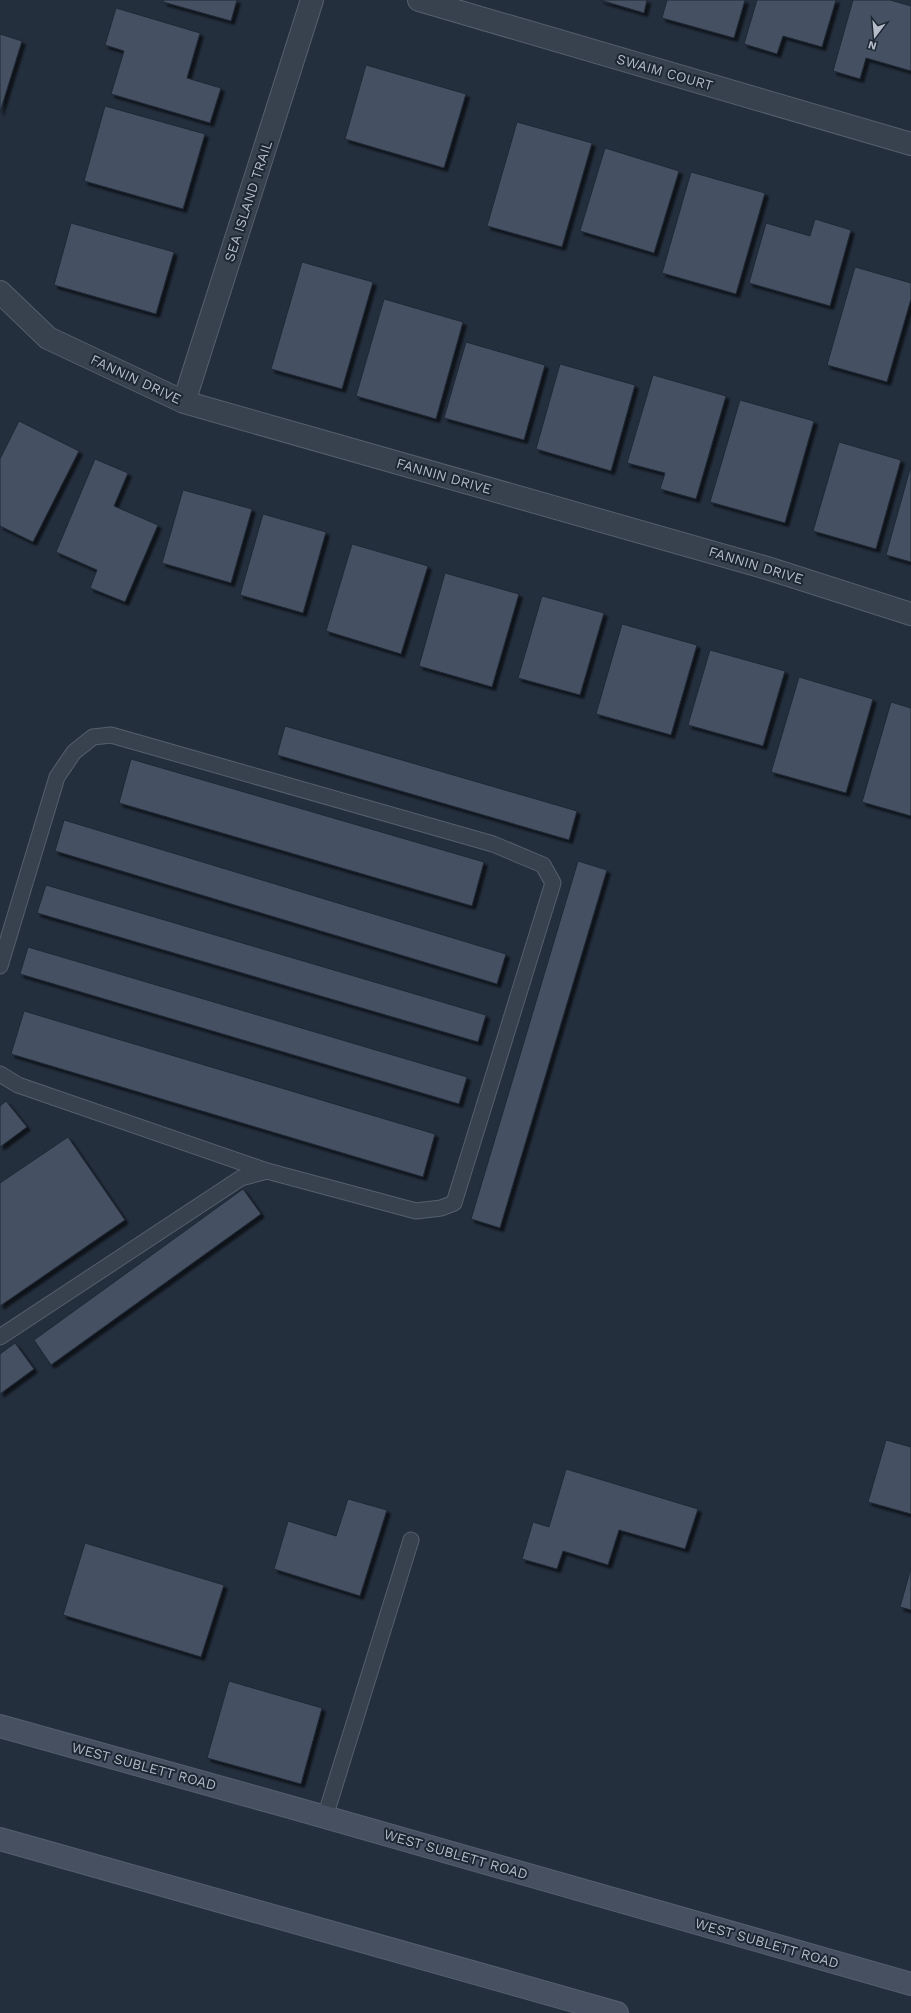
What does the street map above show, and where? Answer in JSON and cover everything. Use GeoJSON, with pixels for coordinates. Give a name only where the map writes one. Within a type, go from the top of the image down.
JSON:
{"type":"FeatureCollection","features":[{"type":"Feature","properties":{"kind":"main road","name":"WEST SUBLETT ROAD"},"geometry":{"type":"LineString","coordinates":[[0,1726],[911,1984]]}},
{"type":"Feature","properties":{"kind":"main road"},"geometry":{"type":"LineString","coordinates":[[0,1839],[617,2013]]}},
{"type":"Feature","properties":{"kind":"street","name":"SEA ISLAND TRAIL"},"geometry":{"type":"LineString","coordinates":[[184,402],[312,0]]}},
{"type":"Feature","properties":{"kind":"street","name":"SWAIM COURT"},"geometry":{"type":"LineString","coordinates":[[419,0],[911,144]]}},
{"type":"Feature","properties":{"kind":"street","name":"FANNIN DRIVE"},"geometry":{"type":"LineString","coordinates":[[0,292],[48,338],[184,402],[767,568],[911,614]]}},
{"type":"Feature","properties":{"kind":"lane"},"geometry":{"type":"LineString","coordinates":[[0,966],[57,777],[74,752],[93,737],[111,736],[493,844],[543,865],[553,883],[454,1203],[441,1208],[416,1211],[267,1171],[18,1085],[0,1074]]}},
{"type":"Feature","properties":{"kind":"lane"},"geometry":{"type":"LineString","coordinates":[[0,1337],[242,1178],[267,1171]]}},
{"type":"Feature","properties":{"kind":"lane"},"geometry":{"type":"LineString","coordinates":[[325,1817],[411,1540]]}},
{"type":"Feature","properties":{"kind":"building"},"geometry":{"type":"Polygon","coordinates":[[[164,0],[237,0],[231,21],[163,2],[164,0]]]}},
{"type":"Feature","properties":{"kind":"building"},"geometry":{"type":"Polygon","coordinates":[[[600,0],[647,0],[644,13],[600,0]]]}},
{"type":"Feature","properties":{"kind":"building"},"geometry":{"type":"Polygon","coordinates":[[[667,0],[745,0],[734,38],[662,18],[667,0]]]}},
{"type":"Feature","properties":{"kind":"building"},"geometry":{"type":"Polygon","coordinates":[[[757,0],[836,0],[822,47],[783,36],[777,54],[744,44],[757,0]]]}},
{"type":"Feature","properties":{"kind":"building"},"geometry":{"type":"Polygon","coordinates":[[[853,0],[890,0],[911,6],[911,71],[866,58],[860,79],[833,71],[853,0]]]}},
{"type":"Feature","properties":{"kind":"building"},"geometry":{"type":"Polygon","coordinates":[[[116,8],[200,33],[187,78],[221,88],[210,123],[111,94],[124,51],[105,45],[116,8]]]}},
{"type":"Feature","properties":{"kind":"building"},"geometry":{"type":"Polygon","coordinates":[[[0,34],[22,41],[0,112],[0,34]]]}},
{"type":"Feature","properties":{"kind":"building"},"geometry":{"type":"Polygon","coordinates":[[[366,65],[466,94],[444,168],[345,139],[366,65]]]}},
{"type":"Feature","properties":{"kind":"building"},"geometry":{"type":"Polygon","coordinates":[[[105,106],[205,134],[183,209],[84,181],[105,106]]]}},
{"type":"Feature","properties":{"kind":"building"},"geometry":{"type":"Polygon","coordinates":[[[517,122],[592,143],[562,247],[487,226],[517,122]]]}},
{"type":"Feature","properties":{"kind":"building"},"geometry":{"type":"Polygon","coordinates":[[[605,148],[679,171],[654,253],[580,231],[605,148]]]}},
{"type":"Feature","properties":{"kind":"building"},"geometry":{"type":"Polygon","coordinates":[[[691,172],[765,193],[736,294],[662,273],[691,172]]]}},
{"type":"Feature","properties":{"kind":"building"},"geometry":{"type":"Polygon","coordinates":[[[815,219],[851,230],[830,306],[749,283],[766,223],[810,236],[815,219]]]}},
{"type":"Feature","properties":{"kind":"building"},"geometry":{"type":"Polygon","coordinates":[[[71,223],[174,252],[156,314],[54,285],[71,223]]]}},
{"type":"Feature","properties":{"kind":"building"},"geometry":{"type":"Polygon","coordinates":[[[302,262],[373,282],[342,389],[271,369],[302,262]]]}},
{"type":"Feature","properties":{"kind":"building"},"geometry":{"type":"Polygon","coordinates":[[[855,267],[911,283],[911,299],[887,382],[827,365],[855,267]]]}},
{"type":"Feature","properties":{"kind":"building"},"geometry":{"type":"Polygon","coordinates":[[[384,299],[463,322],[436,419],[356,396],[384,299]]]}},
{"type":"Feature","properties":{"kind":"building"},"geometry":{"type":"Polygon","coordinates":[[[466,342],[545,365],[524,440],[444,418],[466,342]]]}},
{"type":"Feature","properties":{"kind":"building"},"geometry":{"type":"Polygon","coordinates":[[[560,364],[635,385],[611,471],[536,449],[560,364]]]}},
{"type":"Feature","properties":{"kind":"building"},"geometry":{"type":"Polygon","coordinates":[[[653,375],[726,396],[696,499],[660,489],[665,473],[627,463],[653,375]]]}},
{"type":"Feature","properties":{"kind":"building"},"geometry":{"type":"Polygon","coordinates":[[[740,400],[814,421],[785,523],[710,502],[740,400]]]}},
{"type":"Feature","properties":{"kind":"building"},"geometry":{"type":"Polygon","coordinates":[[[19,421],[79,451],[33,542],[0,526],[0,459],[19,421]]]}},
{"type":"Feature","properties":{"kind":"building"},"geometry":{"type":"Polygon","coordinates":[[[839,442],[901,460],[876,549],[813,531],[839,442]]]}},
{"type":"Feature","properties":{"kind":"building"},"geometry":{"type":"Polygon","coordinates":[[[95,459],[128,473],[114,506],[158,525],[125,602],[90,588],[97,570],[56,552],[95,459]]]}},
{"type":"Feature","properties":{"kind":"building"},"geometry":{"type":"Polygon","coordinates":[[[910,469],[911,470],[911,562],[886,555],[910,469]]]}},
{"type":"Feature","properties":{"kind":"building"},"geometry":{"type":"Polygon","coordinates":[[[183,490],[252,509],[231,583],[162,563],[183,490]]]}},
{"type":"Feature","properties":{"kind":"building"},"geometry":{"type":"Polygon","coordinates":[[[263,514],[326,532],[303,613],[240,595],[263,514]]]}},
{"type":"Feature","properties":{"kind":"building"},"geometry":{"type":"Polygon","coordinates":[[[352,544],[428,566],[401,654],[326,631],[352,544]]]}},
{"type":"Feature","properties":{"kind":"building"},"geometry":{"type":"Polygon","coordinates":[[[445,573],[519,594],[492,687],[419,666],[445,573]]]}},
{"type":"Feature","properties":{"kind":"building"},"geometry":{"type":"Polygon","coordinates":[[[542,596],[604,613],[580,695],[518,678],[542,596]]]}},
{"type":"Feature","properties":{"kind":"building"},"geometry":{"type":"Polygon","coordinates":[[[622,624],[697,645],[671,735],[596,714],[622,624]]]}},
{"type":"Feature","properties":{"kind":"building"},"geometry":{"type":"Polygon","coordinates":[[[710,650],[785,671],[763,746],[688,725],[710,650]]]}},
{"type":"Feature","properties":{"kind":"building"},"geometry":{"type":"Polygon","coordinates":[[[799,677],[873,699],[846,793],[771,772],[799,677]]]}},
{"type":"Feature","properties":{"kind":"building"},"geometry":{"type":"Polygon","coordinates":[[[891,702],[911,708],[911,816],[862,802],[891,702]]]}},
{"type":"Feature","properties":{"kind":"building"},"geometry":{"type":"Polygon","coordinates":[[[285,726],[577,811],[569,840],[277,755],[285,726]]]}},
{"type":"Feature","properties":{"kind":"building"},"geometry":{"type":"Polygon","coordinates":[[[131,759],[484,862],[472,906],[119,803],[131,759]]]}},
{"type":"Feature","properties":{"kind":"building"},"geometry":{"type":"Polygon","coordinates":[[[64,820],[506,954],[497,984],[55,851],[64,820]]]}},
{"type":"Feature","properties":{"kind":"building"},"geometry":{"type":"Polygon","coordinates":[[[578,861],[607,870],[500,1228],[471,1219],[578,861]]]}},
{"type":"Feature","properties":{"kind":"building"},"geometry":{"type":"Polygon","coordinates":[[[46,885],[486,1015],[478,1042],[37,913],[46,885]]]}},
{"type":"Feature","properties":{"kind":"building"},"geometry":{"type":"Polygon","coordinates":[[[28,947],[467,1077],[459,1104],[20,974],[28,947]]]}},
{"type":"Feature","properties":{"kind":"building"},"geometry":{"type":"Polygon","coordinates":[[[24,1011],[435,1134],[423,1177],[11,1054],[24,1011]]]}},
{"type":"Feature","properties":{"kind":"building"},"geometry":{"type":"Polygon","coordinates":[[[6,1101],[27,1127],[0,1147],[0,1106],[6,1101]]]}},
{"type":"Feature","properties":{"kind":"building"},"geometry":{"type":"Polygon","coordinates":[[[68,1137],[125,1220],[0,1306],[0,1183],[68,1137]]]}},
{"type":"Feature","properties":{"kind":"building"},"geometry":{"type":"Polygon","coordinates":[[[243,1189],[261,1214],[51,1365],[34,1340],[243,1189]]]}},
{"type":"Feature","properties":{"kind":"building"},"geometry":{"type":"Polygon","coordinates":[[[15,1343],[34,1369],[0,1394],[0,1354],[15,1343]]]}},
{"type":"Feature","properties":{"kind":"building"},"geometry":{"type":"Polygon","coordinates":[[[886,1440],[911,1447],[911,1514],[868,1502],[886,1440]]]}},
{"type":"Feature","properties":{"kind":"building"},"geometry":{"type":"Polygon","coordinates":[[[566,1469],[698,1509],[685,1549],[619,1530],[608,1565],[563,1551],[557,1569],[522,1559],[533,1522],[549,1527],[566,1469]]]}},
{"type":"Feature","properties":{"kind":"building"},"geometry":{"type":"Polygon","coordinates":[[[348,1499],[387,1510],[360,1596],[274,1569],[288,1521],[336,1536],[348,1499]]]}},
{"type":"Feature","properties":{"kind":"building"},"geometry":{"type":"Polygon","coordinates":[[[85,1543],[224,1585],[201,1657],[63,1615],[85,1543]]]}},
{"type":"Feature","properties":{"kind":"building"},"geometry":{"type":"Polygon","coordinates":[[[911,1568],[911,1610],[900,1607],[911,1568]]]}},
{"type":"Feature","properties":{"kind":"building"},"geometry":{"type":"Polygon","coordinates":[[[229,1681],[322,1708],[301,1784],[207,1758],[229,1681]]]}}]}
